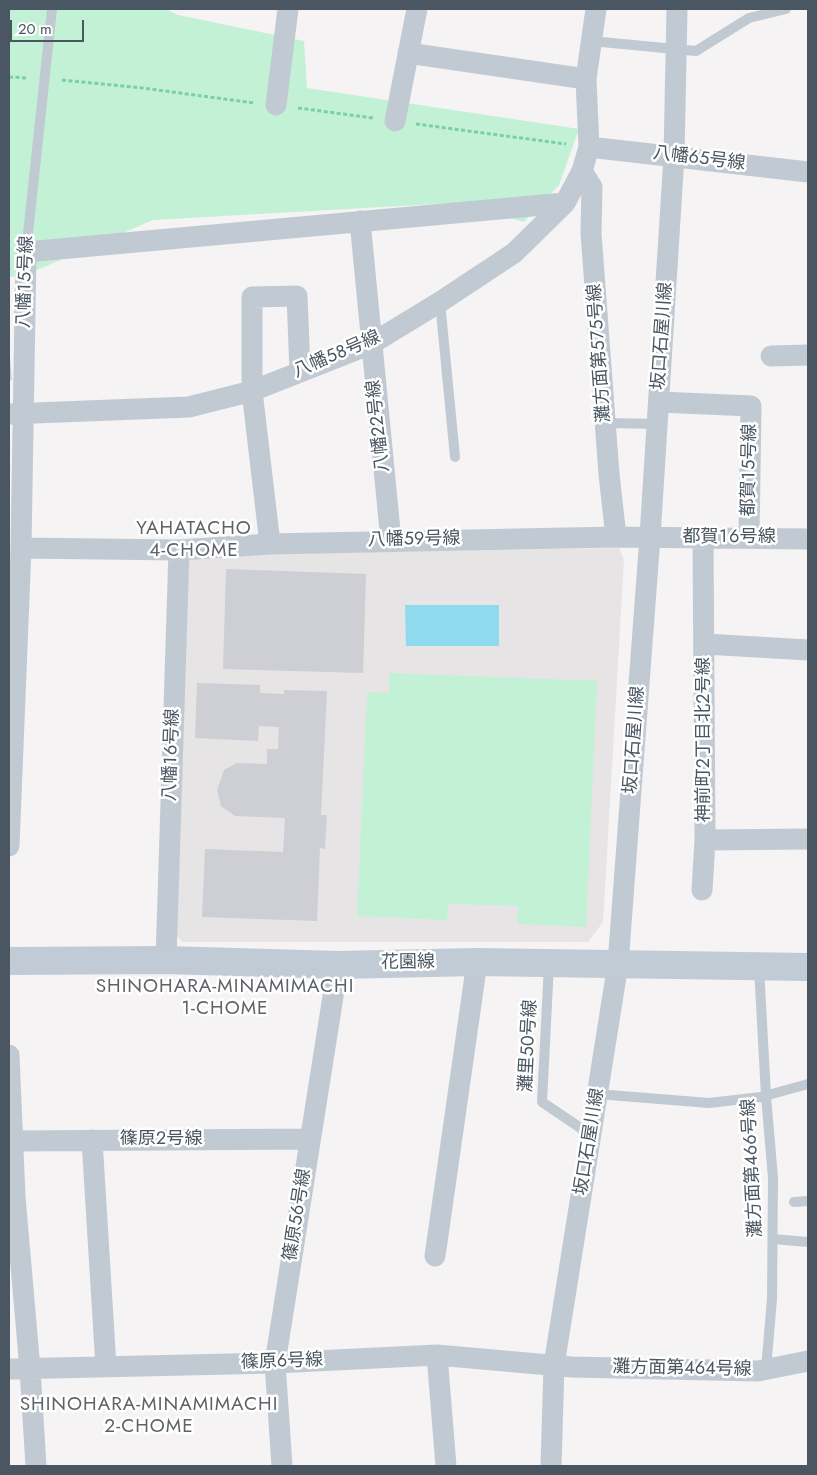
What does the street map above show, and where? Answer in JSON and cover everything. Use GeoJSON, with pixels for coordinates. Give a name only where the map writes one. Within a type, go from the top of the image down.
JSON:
{"type":"FeatureCollection","features":[{"type":"Feature","properties":{"kind":"street"},"geometry":{"type":"LineString","coordinates":[[276,105],[288,9]]}},
{"type":"Feature","properties":{"kind":"street"},"geometry":{"type":"LineString","coordinates":[[395,121],[417,9]]}},
{"type":"Feature","properties":{"kind":"street"},"geometry":{"type":"LineString","coordinates":[[589,147],[586,79],[596,9]]}},
{"type":"Feature","properties":{"kind":"street","name":"坂口石屋川線"},"geometry":{"type":"LineString","coordinates":[[551,1466],[554,1365],[618,964],[658,424],[674,156],[677,9]]}},
{"type":"Feature","properties":{"kind":"street"},"geometry":{"type":"LineString","coordinates":[[408,54],[586,79]]}},
{"type":"Feature","properties":{"kind":"street","name":"八幡６５号線"},"geometry":{"type":"LineString","coordinates":[[589,147],[808,172]]}},
{"type":"Feature","properties":{"kind":"street","name":"八幡５８号線"},"geometry":{"type":"LineString","coordinates":[[15,414],[189,407],[252,391],[371,344],[440,302],[514,252],[565,203],[582,171],[589,147]]}},
{"type":"Feature","properties":{"kind":"street","name":"灘方面第５７５号線"},"geometry":{"type":"LineString","coordinates":[[582,171],[592,187],[591,234],[609,474],[616,537]]}},
{"type":"Feature","properties":{"kind":"street"},"geometry":{"type":"LineString","coordinates":[[26,252],[565,203]]}},
{"type":"Feature","properties":{"kind":"street","name":"八幡２２号線"},"geometry":{"type":"LineString","coordinates":[[360,222],[390,541]]}},
{"type":"Feature","properties":{"kind":"street","name":"八幡１５号線"},"geometry":{"type":"LineString","coordinates":[[9,846],[20,548],[15,414],[26,252]]}},
{"type":"Feature","properties":{"kind":"street"},"geometry":{"type":"LineString","coordinates":[[270,544],[252,391],[252,297],[297,296],[300,371]]}},
{"type":"Feature","properties":{"kind":"street"},"geometry":{"type":"LineString","coordinates":[[771,356],[808,355]]}},
{"type":"Feature","properties":{"kind":"street","name":"都賀１５号線"},"geometry":{"type":"LineString","coordinates":[[659,402],[751,406],[749,537]]}},
{"type":"Feature","properties":{"kind":"street","name":"八幡５９号線"},"geometry":{"type":"LineString","coordinates":[[20,548],[179,550],[270,544],[650,537]]}},
{"type":"Feature","properties":{"kind":"street","name":"都賀１６号線"},"geometry":{"type":"LineString","coordinates":[[650,537],[808,539]]}},
{"type":"Feature","properties":{"kind":"street","name":"神前町２丁目北２号線"},"geometry":{"type":"LineString","coordinates":[[703,537],[705,840],[808,839]]}},
{"type":"Feature","properties":{"kind":"street","name":"八幡１６号線"},"geometry":{"type":"LineString","coordinates":[[166,960],[179,550]]}},
{"type":"Feature","properties":{"kind":"street"},"geometry":{"type":"LineString","coordinates":[[705,644],[808,650]]}},
{"type":"Feature","properties":{"kind":"street"},"geometry":{"type":"LineString","coordinates":[[702,890],[705,840]]}},
{"type":"Feature","properties":{"kind":"street","name":"花園線"},"geometry":{"type":"LineString","coordinates":[[9,961],[166,960],[338,965],[477,962],[808,967]]}},
{"type":"Feature","properties":{"kind":"street"},"geometry":{"type":"LineString","coordinates":[[435,1256],[477,962]]}},
{"type":"Feature","properties":{"kind":"street","name":"篠原５６号線"},"geometry":{"type":"LineString","coordinates":[[282,1466],[274,1363],[338,965]]}},
{"type":"Feature","properties":{"kind":"street"},"geometry":{"type":"LineString","coordinates":[[9,1055],[15,1197],[30,1369],[36,1466]]}},
{"type":"Feature","properties":{"kind":"street","name":"篠原２号線"},"geometry":{"type":"LineString","coordinates":[[13,1141],[310,1139]]}},
{"type":"Feature","properties":{"kind":"street"},"geometry":{"type":"LineString","coordinates":[[92,1140],[106,1367]]}},
{"type":"Feature","properties":{"kind":"street"},"geometry":{"type":"LineString","coordinates":[[437,1355],[446,1466]]}},
{"type":"Feature","properties":{"kind":"street","name":"篠原６号線"},"geometry":{"type":"LineString","coordinates":[[9,1369],[274,1363],[437,1355],[554,1365]]}},
{"type":"Feature","properties":{"kind":"street","name":"灘方面第４６４号線"},"geometry":{"type":"LineString","coordinates":[[554,1365],[758,1371],[808,1360]]}},
{"type":"Feature","properties":{"kind":"lane","name":"八幡１５号線"},"geometry":{"type":"LineString","coordinates":[[26,252],[52,9]]}},
{"type":"Feature","properties":{"kind":"lane"},"geometry":{"type":"LineString","coordinates":[[591,41],[696,52],[749,18],[786,9]]}},
{"type":"Feature","properties":{"kind":"lane"},"geometry":{"type":"LineString","coordinates":[[440,302],[454,457]]}},
{"type":"Feature","properties":{"kind":"lane"},"geometry":{"type":"LineString","coordinates":[[606,422],[658,424]]}},
{"type":"Feature","properties":{"kind":"lane","name":"灘里５０号線"},"geometry":{"type":"LineString","coordinates":[[549,963],[542,1102],[591,1135]]}},
{"type":"Feature","properties":{"kind":"lane","name":"灘方面第４６６号線"},"geometry":{"type":"LineString","coordinates":[[759,966],[766,1096],[773,1178],[772,1299],[766,1369]]}},
{"type":"Feature","properties":{"kind":"lane"},"geometry":{"type":"LineString","coordinates":[[597,1094],[709,1103],[766,1096],[808,1084]]}},
{"type":"Feature","properties":{"kind":"lane"},"geometry":{"type":"LineString","coordinates":[[794,1202],[808,1201]]}},
{"type":"Feature","properties":{"kind":"lane"},"geometry":{"type":"LineString","coordinates":[[772,1240],[808,1242]]}},
{"type":"Feature","properties":{"kind":"path"},"geometry":{"type":"LineString","coordinates":[[9,77],[32,78]]}},
{"type":"Feature","properties":{"kind":"path"},"geometry":{"type":"LineString","coordinates":[[44,78],[143,88],[589,147]]}},
{"type":"Feature","properties":{"kind":"shaded area"},"geometry":{"type":"Polygon","coordinates":[[[619,548],[624,560],[603,922],[588,942],[182,942],[173,932],[188,555],[619,548]]]}},
{"type":"Feature","properties":{"kind":"green space"},"geometry":{"type":"Polygon","coordinates":[[[9,9],[165,9],[178,15],[304,41],[307,88],[579,129],[559,185],[524,222],[453,203],[153,220],[23,276],[9,277],[9,9]]]}},
{"type":"Feature","properties":{"kind":"green space"},"geometry":{"type":"Polygon","coordinates":[[[390,673],[597,681],[586,927],[517,924],[518,906],[448,904],[447,920],[357,916],[367,692],[389,693],[390,673]]]}},
{"type":"Feature","properties":{"kind":"water"},"geometry":{"type":"Polygon","coordinates":[[[405,605],[499,605],[499,646],[406,646],[405,605]]]}},
{"type":"Feature","properties":{"kind":"building"},"geometry":{"type":"Polygon","coordinates":[[[9,357],[12,380],[9,381],[9,357]]]}},
{"type":"Feature","properties":{"kind":"building"},"geometry":{"type":"Polygon","coordinates":[[[226,569],[366,574],[363,673],[223,669],[226,569]]]}},
{"type":"Feature","properties":{"kind":"building"},"geometry":{"type":"Polygon","coordinates":[[[197,683],[260,685],[260,693],[284,694],[284,690],[327,691],[321,815],[327,815],[325,849],[320,848],[317,921],[202,917],[205,849],[283,852],[285,818],[235,816],[221,806],[217,790],[224,770],[237,763],[267,764],[267,749],[278,749],[279,727],[259,726],[258,741],[195,738],[197,683]]]}},
{"type":"Feature","properties":{"kind":"district","name":"YAHATACHO 4-CHOME"},"geometry":{"type":"Point","coordinates":[194,540]}},
{"type":"Feature","properties":{"kind":"district","name":"SHINOHARA-MINAMIMACHI 1-CHOME"},"geometry":{"type":"Point","coordinates":[225,998]}},
{"type":"Feature","properties":{"kind":"district","name":"SHINOHARA-MINAMIMACHI 2-CHOME"},"geometry":{"type":"Point","coordinates":[149,1416]}}]}
